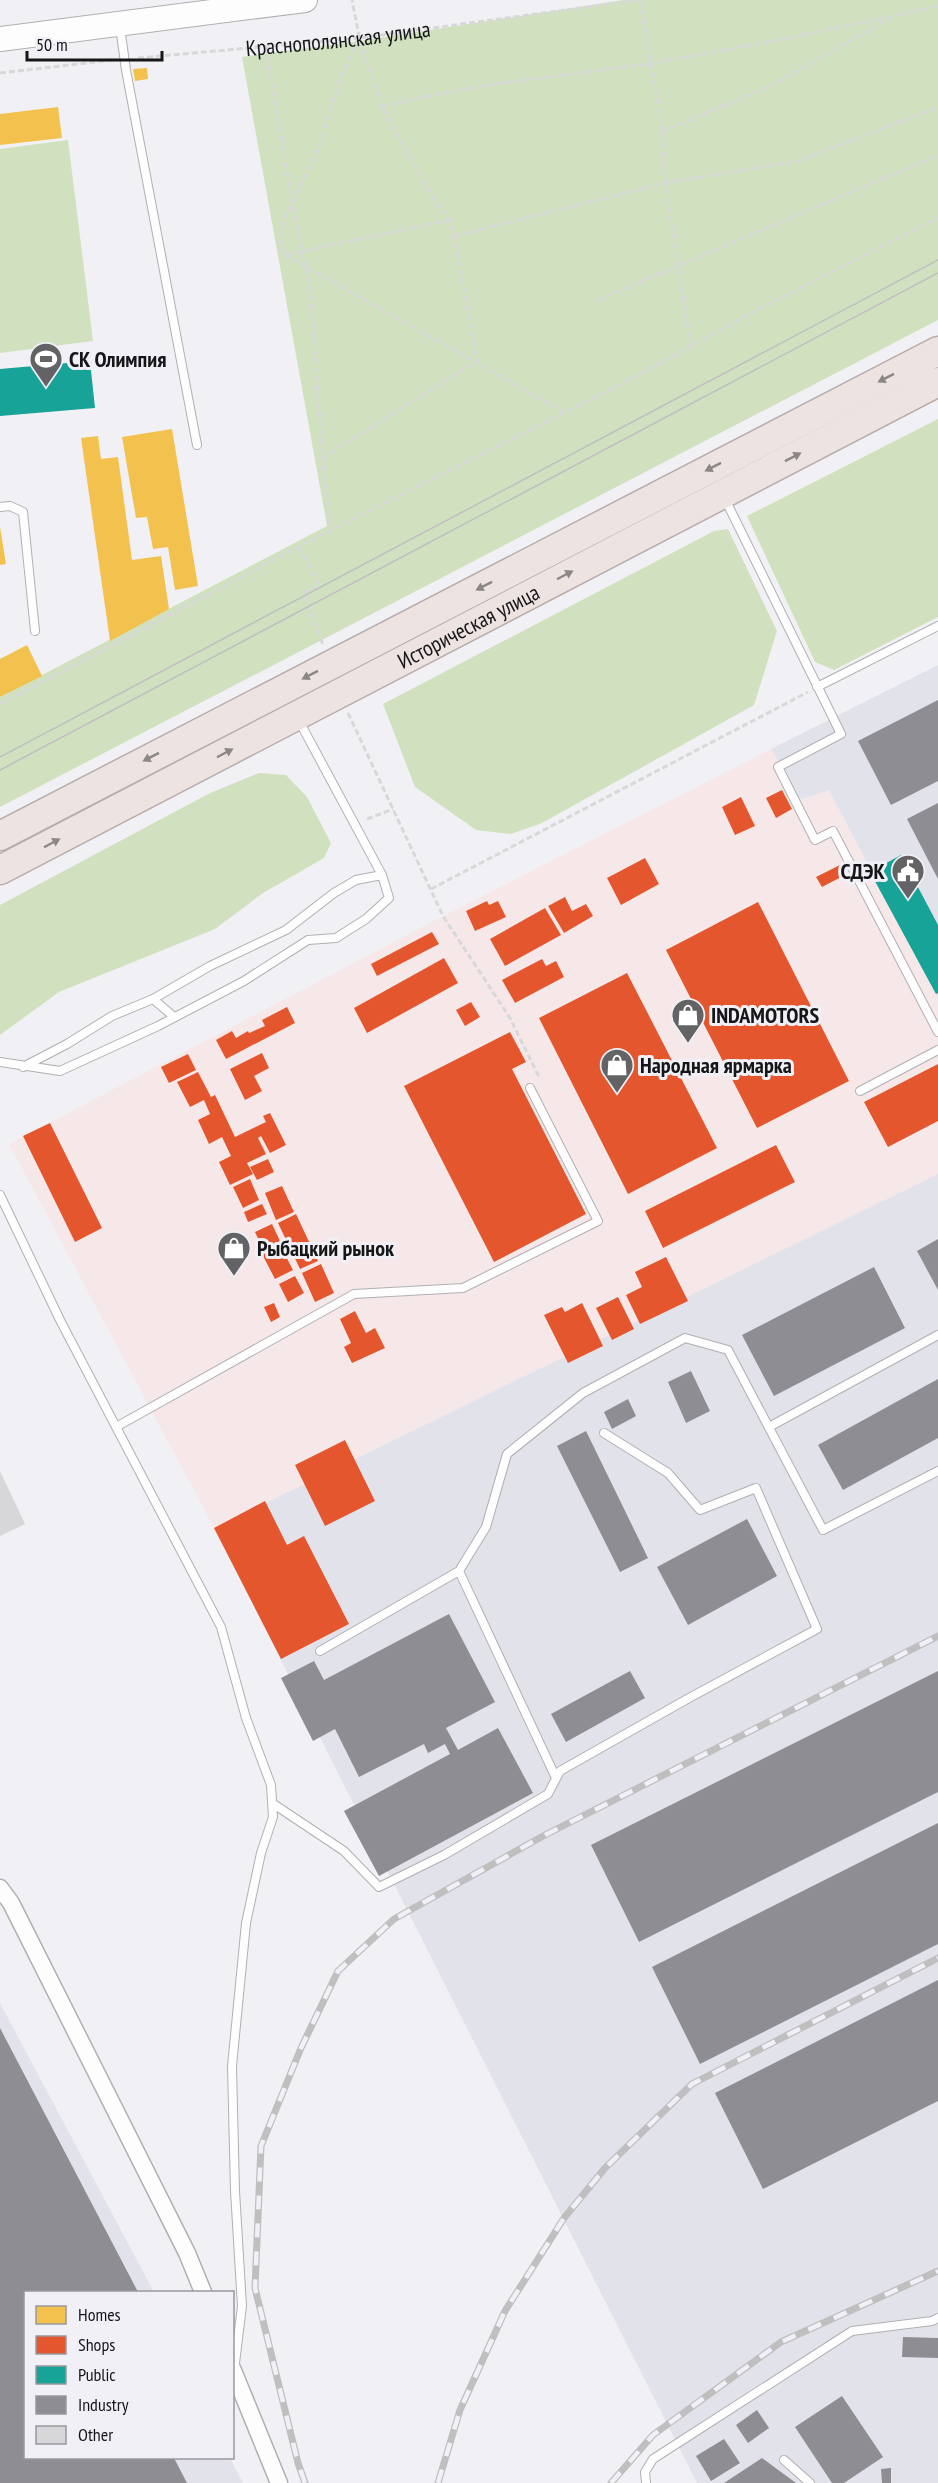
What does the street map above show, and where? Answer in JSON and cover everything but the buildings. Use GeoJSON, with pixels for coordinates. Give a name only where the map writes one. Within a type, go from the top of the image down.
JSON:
{"type":"FeatureCollection","features":[{"type":"Feature","properties":{"kind":"highway","name":"Историческая улица"},"geometry":{"type":"LineString","coordinates":[[0,836],[938,351]]}},
{"type":"Feature","properties":{"kind":"highway","name":"Историческая улица"},"geometry":{"type":"LineString","coordinates":[[0,870],[938,382]]}},
{"type":"Feature","properties":{"kind":"main road","name":"Краснополянская улица"},"geometry":{"type":"LineString","coordinates":[[0,39],[305,0]]}},
{"type":"Feature","properties":{"kind":"street"},"geometry":{"type":"LineString","coordinates":[[0,1888],[11,1903],[187,2253],[203,2291]]}},
{"type":"Feature","properties":{"kind":"street"},"geometry":{"type":"LineString","coordinates":[[234,2372],[279,2483]]}},
{"type":"Feature","properties":{"kind":"lane"},"geometry":{"type":"LineString","coordinates":[[120,23],[124,59],[197,445]]}},
{"type":"Feature","properties":{"kind":"lane"},"geometry":{"type":"LineString","coordinates":[[722,493],[842,734],[778,767],[815,840],[833,831],[938,1032]]}},
{"type":"Feature","properties":{"kind":"lane"},"geometry":{"type":"LineString","coordinates":[[0,507],[10,506],[23,512],[35,631]]}},
{"type":"Feature","properties":{"kind":"lane"},"geometry":{"type":"LineString","coordinates":[[817,687],[938,626]]}},
{"type":"Feature","properties":{"kind":"lane"},"geometry":{"type":"LineString","coordinates":[[0,1062],[60,1071],[158,1026],[172,1016],[244,981],[308,940],[336,938],[366,919],[389,898],[381,875],[296,716]]}},
{"type":"Feature","properties":{"kind":"lane"},"geometry":{"type":"LineString","coordinates":[[23,1067],[67,1044],[112,1016],[153,999],[210,966],[286,930],[334,893],[357,880],[381,875]]}},
{"type":"Feature","properties":{"kind":"lane"},"geometry":{"type":"LineString","coordinates":[[153,999],[172,1016]]}},
{"type":"Feature","properties":{"kind":"lane"},"geometry":{"type":"LineString","coordinates":[[860,1091],[938,1050]]}},
{"type":"Feature","properties":{"kind":"lane"},"geometry":{"type":"LineString","coordinates":[[116,1427],[354,1294],[463,1288],[598,1221],[531,1088]]}},
{"type":"Feature","properties":{"kind":"lane"},"geometry":{"type":"LineString","coordinates":[[0,1195],[61,1322],[221,1627],[246,1718],[271,1785],[273,1817],[261,1853],[246,1923],[232,2066],[235,2191],[242,2306],[234,2363]]}},
{"type":"Feature","properties":{"kind":"lane"},"geometry":{"type":"LineString","coordinates":[[769,1427],[938,1335]]}},
{"type":"Feature","properties":{"kind":"lane"},"geometry":{"type":"LineString","coordinates":[[320,1651],[459,1571],[486,1527],[507,1454],[583,1393],[685,1338],[728,1350],[823,1530],[938,1471]]}},
{"type":"Feature","properties":{"kind":"lane"},"geometry":{"type":"LineString","coordinates":[[272,1803],[344,1851],[379,1887],[444,1854],[548,1794],[560,1771],[817,1629],[756,1488],[700,1510],[668,1473],[604,1432]]}},
{"type":"Feature","properties":{"kind":"lane"},"geometry":{"type":"LineString","coordinates":[[459,1571],[556,1778]]}},
{"type":"Feature","properties":{"kind":"lane"},"geometry":{"type":"LineString","coordinates":[[646,2483],[645,2472],[653,2459],[852,2331],[933,2321],[938,2318]]}},
{"type":"Feature","properties":{"kind":"lane"},"geometry":{"type":"LineString","coordinates":[[784,2460],[810,2483]]}},
{"type":"Feature","properties":{"kind":"path"},"geometry":{"type":"LineString","coordinates":[[352,0],[359,38],[382,107],[434,200],[449,220],[454,236],[477,362]]}},
{"type":"Feature","properties":{"kind":"path"},"geometry":{"type":"LineString","coordinates":[[640,0],[662,132],[665,183],[691,346]]}},
{"type":"Feature","properties":{"kind":"path","name":"Краснополянская улица"},"geometry":{"type":"LineString","coordinates":[[0,73],[124,59],[359,38],[640,0]]}},
{"type":"Feature","properties":{"kind":"path"},"geometry":{"type":"LineString","coordinates":[[382,107],[434,93],[761,45],[938,6]]}},
{"type":"Feature","properties":{"kind":"path"},"geometry":{"type":"LineString","coordinates":[[662,132],[772,85],[896,16]]}},
{"type":"Feature","properties":{"kind":"path"},"geometry":{"type":"LineString","coordinates":[[359,38],[341,76],[318,150],[285,217],[279,240],[284,255],[564,412]]}},
{"type":"Feature","properties":{"kind":"path"},"geometry":{"type":"LineString","coordinates":[[266,47],[292,202],[311,296],[322,458],[331,530]]}},
{"type":"Feature","properties":{"kind":"path"},"geometry":{"type":"LineString","coordinates":[[454,236],[665,183],[799,161],[938,107]]}},
{"type":"Feature","properties":{"kind":"path"},"geometry":{"type":"LineString","coordinates":[[598,300],[938,155]]}},
{"type":"Feature","properties":{"kind":"path"},"geometry":{"type":"LineString","coordinates":[[0,704],[298,547],[938,219]]}},
{"type":"Feature","properties":{"kind":"path"},"geometry":{"type":"LineString","coordinates":[[284,255],[449,220]]}},
{"type":"Feature","properties":{"kind":"path"},"geometry":{"type":"LineString","coordinates":[[322,458],[477,362]]}},
{"type":"Feature","properties":{"kind":"path"},"geometry":{"type":"LineString","coordinates":[[298,547],[317,582]]}},
{"type":"Feature","properties":{"kind":"path"},"geometry":{"type":"LineString","coordinates":[[430,889],[817,687]]}},
{"type":"Feature","properties":{"kind":"path"},"geometry":{"type":"LineString","coordinates":[[350,718],[443,916],[510,1018],[541,1080]]}},
{"type":"Feature","properties":{"kind":"path"},"geometry":{"type":"LineString","coordinates":[[354,824],[393,809]]}},
{"type":"Feature","properties":{"kind":"shaded area"},"geometry":{"type":"Polygon","coordinates":[[[938,665],[938,998],[829,790],[799,800],[771,749],[938,665]]]}},
{"type":"Feature","properties":{"kind":"shaded area","name":"Народная ярмарка"},"geometry":{"type":"Polygon","coordinates":[[[771,749],[799,800],[829,790],[938,998],[938,1174],[214,1528],[9,1144],[443,916],[771,749]]]}},
{"type":"Feature","properties":{"kind":"shaded area"},"geometry":{"type":"Polygon","coordinates":[[[938,1174],[938,2483],[697,2483],[214,1528],[938,1174]]]}},
{"type":"Feature","properties":{"kind":"shaded area"},"geometry":{"type":"Polygon","coordinates":[[[0,2003],[153,2291],[24,2291],[24,2459],[231,2459],[243,2483],[0,2483],[0,2003]]]}},
{"type":"Feature","properties":{"kind":"green space"},"geometry":{"type":"Polygon","coordinates":[[[623,0],[938,0],[938,320],[0,807],[0,697],[327,526],[242,57],[623,0]]]}},
{"type":"Feature","properties":{"kind":"green space"},"geometry":{"type":"Polygon","coordinates":[[[68,140],[93,341],[0,353],[0,149],[68,140]]]}},
{"type":"Feature","properties":{"kind":"green space"},"geometry":{"type":"Polygon","coordinates":[[[938,419],[938,617],[834,670],[815,662],[747,516],[938,419]]]}},
{"type":"Feature","properties":{"kind":"green space"},"geometry":{"type":"Polygon","coordinates":[[[728,529],[777,631],[754,705],[542,823],[511,834],[476,830],[415,787],[383,704],[714,531],[728,529]]]}},
{"type":"Feature","properties":{"kind":"green space"},"geometry":{"type":"Polygon","coordinates":[[[259,773],[286,775],[307,797],[331,843],[324,858],[263,893],[215,929],[59,992],[0,1035],[0,905],[210,793],[259,773]]]}},
{"type":"Feature","properties":{"kind":"tram line"},"geometry":{"type":"LineString","coordinates":[[0,757],[938,260]]}},
{"type":"Feature","properties":{"kind":"tram line"},"geometry":{"type":"LineString","coordinates":[[0,770],[938,273]]}},
{"type":"Feature","properties":{"kind":"railway"},"geometry":{"type":"LineString","coordinates":[[305,2483],[298,2463],[255,2288],[261,2146],[301,2048],[338,1971],[394,1919],[545,1835],[938,1636]]}},
{"type":"Feature","properties":{"kind":"railway"},"geometry":{"type":"LineString","coordinates":[[438,2483],[460,2410],[505,2311],[564,2218],[605,2168],[692,2084],[938,1958]]}},
{"type":"Feature","properties":{"kind":"railway"},"geometry":{"type":"LineString","coordinates":[[611,2483],[653,2435],[781,2342],[938,2271]]}},
{"type":"Feature","properties":{"kind":"place","name":"СК Олимпия"},"geometry":{"type":"Point","coordinates":[46,388]}},
{"type":"Feature","properties":{"kind":"place","name":"СДЭК"},"geometry":{"type":"Point","coordinates":[908,900]}},
{"type":"Feature","properties":{"kind":"place","name":"INDAMOTORS"},"geometry":{"type":"Point","coordinates":[688,1044]}},
{"type":"Feature","properties":{"kind":"place","name":"Народная ярмарка"},"geometry":{"type":"Point","coordinates":[617,1094]}},
{"type":"Feature","properties":{"kind":"place","name":"Рыбацкий рынок"},"geometry":{"type":"Point","coordinates":[234,1277]}}]}
